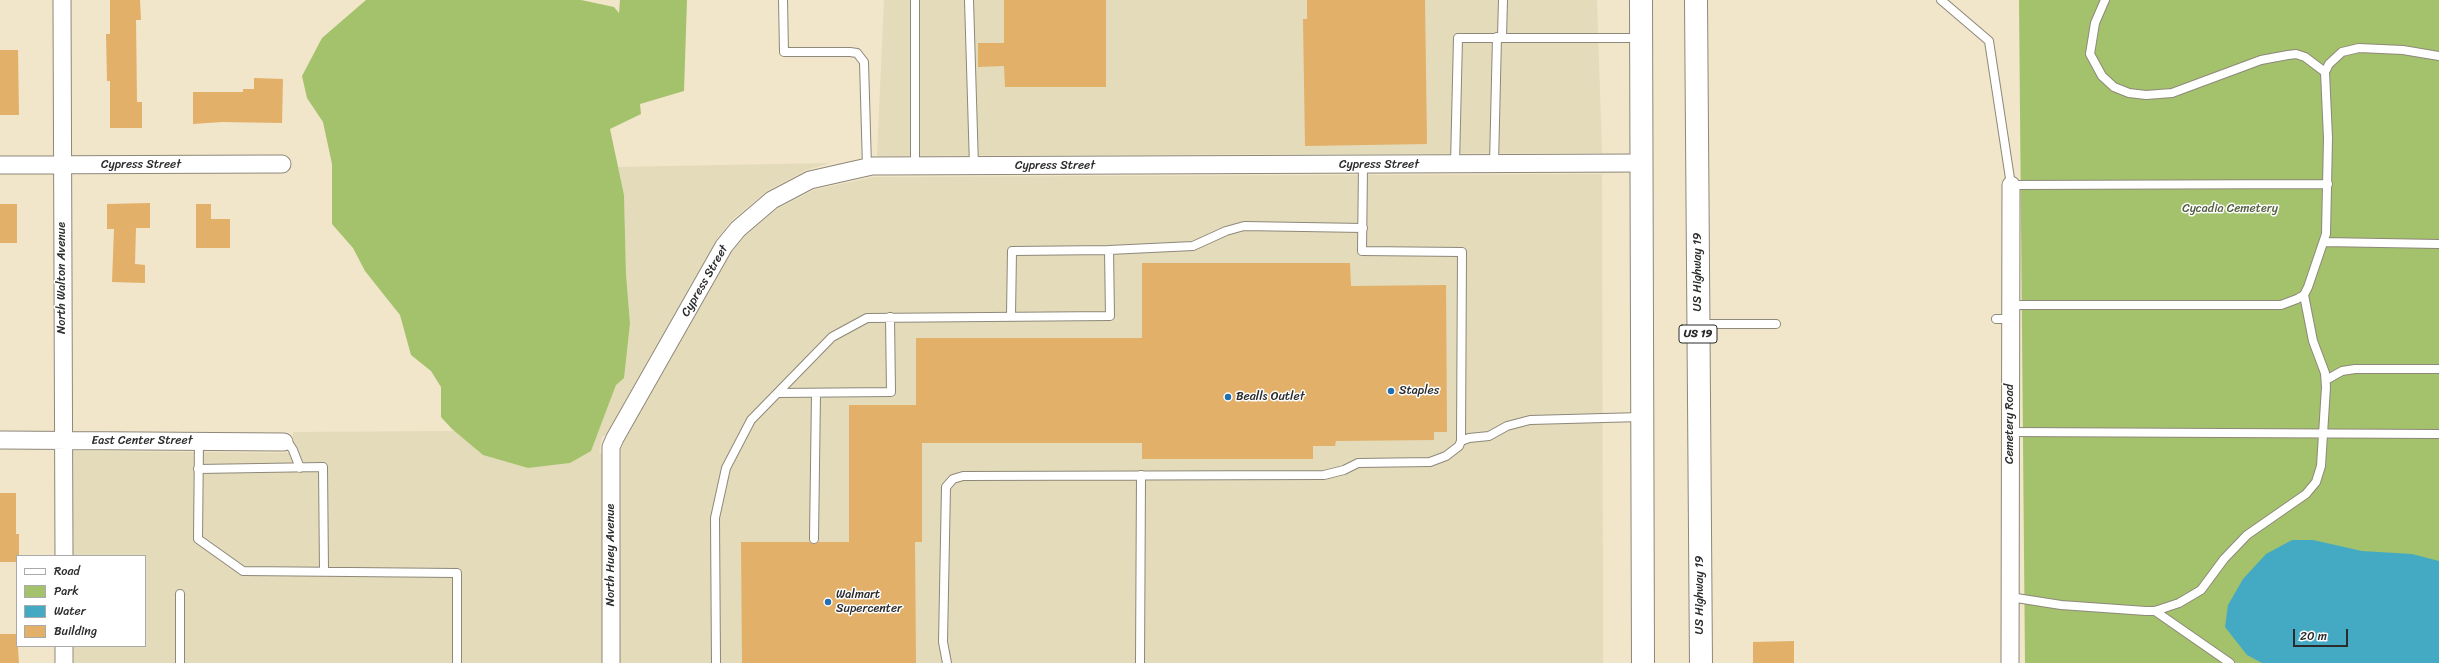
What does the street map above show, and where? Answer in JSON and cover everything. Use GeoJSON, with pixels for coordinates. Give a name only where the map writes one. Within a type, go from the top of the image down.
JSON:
{"type":"FeatureCollection","features":[{"type":"Feature","properties":{"kind":"highway"},"geometry":{"type":"LineString","coordinates":[[1641,0],[1643,663]]}},
{"type":"Feature","properties":{"kind":"highway","name":"US Highway 19"},"geometry":{"type":"LineString","coordinates":[[1696,0],[1701,663]]}},
{"type":"Feature","properties":{"kind":"street","name":"North Walton Avenue"},"geometry":{"type":"LineString","coordinates":[[62,0],[64,555]]}},
{"type":"Feature","properties":{"kind":"street","name":"Cypress Street"},"geometry":{"type":"LineString","coordinates":[[611,447],[724,246],[738,229],[772,200],[810,180],[867,167],[915,166],[1363,166],[1642,163]]}},
{"type":"Feature","properties":{"kind":"street","name":"Cypress Street"},"geometry":{"type":"LineString","coordinates":[[0,165],[282,164]]}},
{"type":"Feature","properties":{"kind":"street","name":"Cemetery Road"},"geometry":{"type":"LineString","coordinates":[[2010,663],[2010,432],[2005,314],[2011,185]]}},
{"type":"Feature","properties":{"kind":"street","name":"East Center Street"},"geometry":{"type":"LineString","coordinates":[[0,440],[284,442]]}},
{"type":"Feature","properties":{"kind":"street","name":"North Huey Avenue"},"geometry":{"type":"LineString","coordinates":[[611,447],[611,663]]}},
{"type":"Feature","properties":{"kind":"street"},"geometry":{"type":"LineString","coordinates":[[64,647],[64,663]]}},
{"type":"Feature","properties":{"kind":"lane"},"geometry":{"type":"LineString","coordinates":[[783,0],[784,52],[850,52],[857,53],[864,62],[867,167]]}},
{"type":"Feature","properties":{"kind":"lane"},"geometry":{"type":"LineString","coordinates":[[915,166],[916,0]]}},
{"type":"Feature","properties":{"kind":"lane"},"geometry":{"type":"LineString","coordinates":[[969,0],[974,166]]}},
{"type":"Feature","properties":{"kind":"lane"},"geometry":{"type":"LineString","coordinates":[[1494,164],[1503,0]]}},
{"type":"Feature","properties":{"kind":"lane"},"geometry":{"type":"LineString","coordinates":[[1941,0],[1990,41],[2011,185],[2328,184]]}},
{"type":"Feature","properties":{"kind":"lane"},"geometry":{"type":"LineString","coordinates":[[2105,0],[2094,23],[2090,54],[2102,76],[2114,87],[2129,93],[2146,95],[2172,93],[2261,60],[2296,54],[2305,57],[2325,72]]}},
{"type":"Feature","properties":{"kind":"lane"},"geometry":{"type":"LineString","coordinates":[[1455,165],[1458,38],[1641,38]]}},
{"type":"Feature","properties":{"kind":"lane"},"geometry":{"type":"LineString","coordinates":[[2010,597],[2061,605],[2155,611],[2179,603],[2201,590],[2241,541],[2306,494],[2316,482],[2322,457],[2326,380],[2313,341],[2304,295],[2324,242],[2328,184],[2325,72],[2335,57],[2350,48],[2385,48],[2439,56]]}},
{"type":"Feature","properties":{"kind":"lane"},"geometry":{"type":"LineString","coordinates":[[947,663],[943,642],[945,494],[946,487],[953,479],[963,476],[981,475],[1331,474],[1358,463],[1430,462],[1446,456],[1459,446],[1461,441],[1462,252],[1362,251],[1363,166]]}},
{"type":"Feature","properties":{"kind":"lane"},"geometry":{"type":"LineString","coordinates":[[1011,316],[1012,251],[1109,250],[1193,246],[1226,231],[1244,226],[1363,228]]}},
{"type":"Feature","properties":{"kind":"lane"},"geometry":{"type":"LineString","coordinates":[[2324,242],[2439,244]]}},
{"type":"Feature","properties":{"kind":"lane"},"geometry":{"type":"LineString","coordinates":[[716,663],[715,518],[726,468],[751,420],[832,337],[867,318],[1110,316],[1109,250]]}},
{"type":"Feature","properties":{"kind":"lane"},"geometry":{"type":"LineString","coordinates":[[2005,314],[2281,305],[2304,295]]}},
{"type":"Feature","properties":{"kind":"lane"},"geometry":{"type":"LineString","coordinates":[[778,393],[891,392],[890,317]]}},
{"type":"Feature","properties":{"kind":"lane"},"geometry":{"type":"LineString","coordinates":[[1698,324],[1776,324]]}},
{"type":"Feature","properties":{"kind":"lane"},"geometry":{"type":"LineString","coordinates":[[2326,380],[2342,371],[2355,369],[2439,369]]}},
{"type":"Feature","properties":{"kind":"lane"},"geometry":{"type":"LineString","coordinates":[[814,538],[816,393]]}},
{"type":"Feature","properties":{"kind":"lane"},"geometry":{"type":"LineString","coordinates":[[1461,441],[1469,438],[1489,436],[1517,423],[1546,418],[1642,417]]}},
{"type":"Feature","properties":{"kind":"lane"},"geometry":{"type":"LineString","coordinates":[[2010,432],[2439,434]]}},
{"type":"Feature","properties":{"kind":"lane"},"geometry":{"type":"LineString","coordinates":[[198,441],[198,539],[243,571],[458,573],[457,663]]}},
{"type":"Feature","properties":{"kind":"lane"},"geometry":{"type":"LineString","coordinates":[[284,442],[289,444],[293,450],[300,468]]}},
{"type":"Feature","properties":{"kind":"lane"},"geometry":{"type":"LineString","coordinates":[[198,468],[323,467],[324,571]]}},
{"type":"Feature","properties":{"kind":"lane"},"geometry":{"type":"LineString","coordinates":[[1140,663],[1141,475]]}},
{"type":"Feature","properties":{"kind":"lane"},"geometry":{"type":"LineString","coordinates":[[180,594],[180,663]]}},
{"type":"Feature","properties":{"kind":"lane"},"geometry":{"type":"LineString","coordinates":[[2155,611],[2230,663]]}},
{"type":"Feature","properties":{"kind":"shaded area"},"geometry":{"type":"Polygon","coordinates":[[[884,0],[1597,0],[1602,153],[877,156],[884,0]]]}},
{"type":"Feature","properties":{"kind":"shaded area"},"geometry":{"type":"Polygon","coordinates":[[[830,163],[806,170],[767,191],[732,220],[717,239],[605,436],[602,436],[599,452],[602,454],[602,663],[74,663],[73,647],[146,647],[146,555],[73,555],[73,451],[293,453],[293,432],[455,431],[483,455],[528,468],[570,463],[600,427],[616,385],[630,323],[626,274],[624,195],[618,167],[830,163]]]}},
{"type":"Feature","properties":{"kind":"shaded area"},"geometry":{"type":"Polygon","coordinates":[[[1602,174],[1603,663],[620,663],[621,449],[623,443],[731,252],[744,237],[777,209],[814,190],[873,177],[1602,174]]]}},
{"type":"Feature","properties":{"kind":"green space"},"geometry":{"type":"Polygon","coordinates":[[[366,0],[581,0],[614,7],[619,13],[620,0],[687,0],[684,91],[640,104],[641,114],[610,129],[624,195],[626,274],[630,323],[624,378],[616,385],[591,451],[570,463],[528,468],[483,455],[452,429],[441,417],[441,387],[431,371],[411,355],[400,315],[365,271],[353,248],[332,224],[332,164],[323,122],[307,98],[302,76],[322,38],[366,0]]]}},
{"type":"Feature","properties":{"kind":"green space","name":"Cycadia Cemetery"},"geometry":{"type":"Polygon","coordinates":[[[2019,0],[2439,0],[2439,663],[2025,663],[2019,0]]]}},
{"type":"Feature","properties":{"kind":"water"},"geometry":{"type":"Polygon","coordinates":[[[2292,540],[2313,540],[2362,551],[2412,554],[2439,561],[2439,663],[2262,663],[2247,655],[2225,627],[2228,605],[2243,579],[2266,554],[2292,540]]]}},
{"type":"Feature","properties":{"kind":"building"},"geometry":{"type":"Polygon","coordinates":[[[110,0],[140,0],[141,20],[136,20],[137,102],[142,102],[142,128],[110,128],[110,81],[107,81],[106,34],[110,34],[110,0]]]}},
{"type":"Feature","properties":{"kind":"building"},"geometry":{"type":"Polygon","coordinates":[[[1004,0],[1106,0],[1106,87],[1005,87],[1004,66],[978,67],[978,43],[1004,43],[1004,0]]]}},
{"type":"Feature","properties":{"kind":"building"},"geometry":{"type":"Polygon","coordinates":[[[1307,0],[1425,0],[1427,144],[1305,146],[1303,19],[1307,19],[1307,0]]]}},
{"type":"Feature","properties":{"kind":"building"},"geometry":{"type":"Polygon","coordinates":[[[0,50],[18,50],[19,115],[0,115],[0,50]]]}},
{"type":"Feature","properties":{"kind":"building"},"geometry":{"type":"Polygon","coordinates":[[[254,78],[283,79],[282,123],[222,122],[193,124],[193,92],[243,92],[243,89],[254,89],[254,78]]]}},
{"type":"Feature","properties":{"kind":"building"},"geometry":{"type":"Polygon","coordinates":[[[150,203],[150,228],[136,228],[135,264],[145,265],[145,283],[112,282],[114,229],[107,229],[107,204],[150,203]]]}},
{"type":"Feature","properties":{"kind":"building"},"geometry":{"type":"Polygon","coordinates":[[[0,204],[17,204],[17,243],[0,243],[0,204]]]}},
{"type":"Feature","properties":{"kind":"building"},"geometry":{"type":"Polygon","coordinates":[[[196,204],[211,204],[211,219],[230,219],[230,248],[196,248],[196,204]]]}},
{"type":"Feature","properties":{"kind":"building"},"geometry":{"type":"Polygon","coordinates":[[[1142,263],[1350,263],[1351,286],[1446,285],[1447,432],[1434,432],[1434,440],[1336,441],[1335,446],[1313,446],[1313,459],[1142,459],[1142,443],[922,443],[922,542],[915,542],[916,663],[742,663],[741,542],[809,542],[814,544],[819,542],[849,542],[849,405],[916,405],[916,338],[1142,338],[1142,263]]]}},
{"type":"Feature","properties":{"kind":"building"},"geometry":{"type":"Polygon","coordinates":[[[0,493],[16,493],[16,534],[19,534],[19,555],[16,555],[16,562],[0,562],[0,493]]]}},
{"type":"Feature","properties":{"kind":"building"},"geometry":{"type":"Polygon","coordinates":[[[0,634],[16,634],[16,647],[18,647],[19,663],[0,663],[0,634]]]}},
{"type":"Feature","properties":{"kind":"building"},"geometry":{"type":"Polygon","coordinates":[[[1794,641],[1794,663],[1753,663],[1753,642],[1794,641]]]}},
{"type":"Feature","properties":{"kind":"place","name":"Staples"},"geometry":{"type":"Point","coordinates":[1391,391]}},
{"type":"Feature","properties":{"kind":"place","name":"Bealls Outlet"},"geometry":{"type":"Point","coordinates":[1228,397]}},
{"type":"Feature","properties":{"kind":"place","name":"Walmart Supercenter"},"geometry":{"type":"Point","coordinates":[828,602]}}]}
